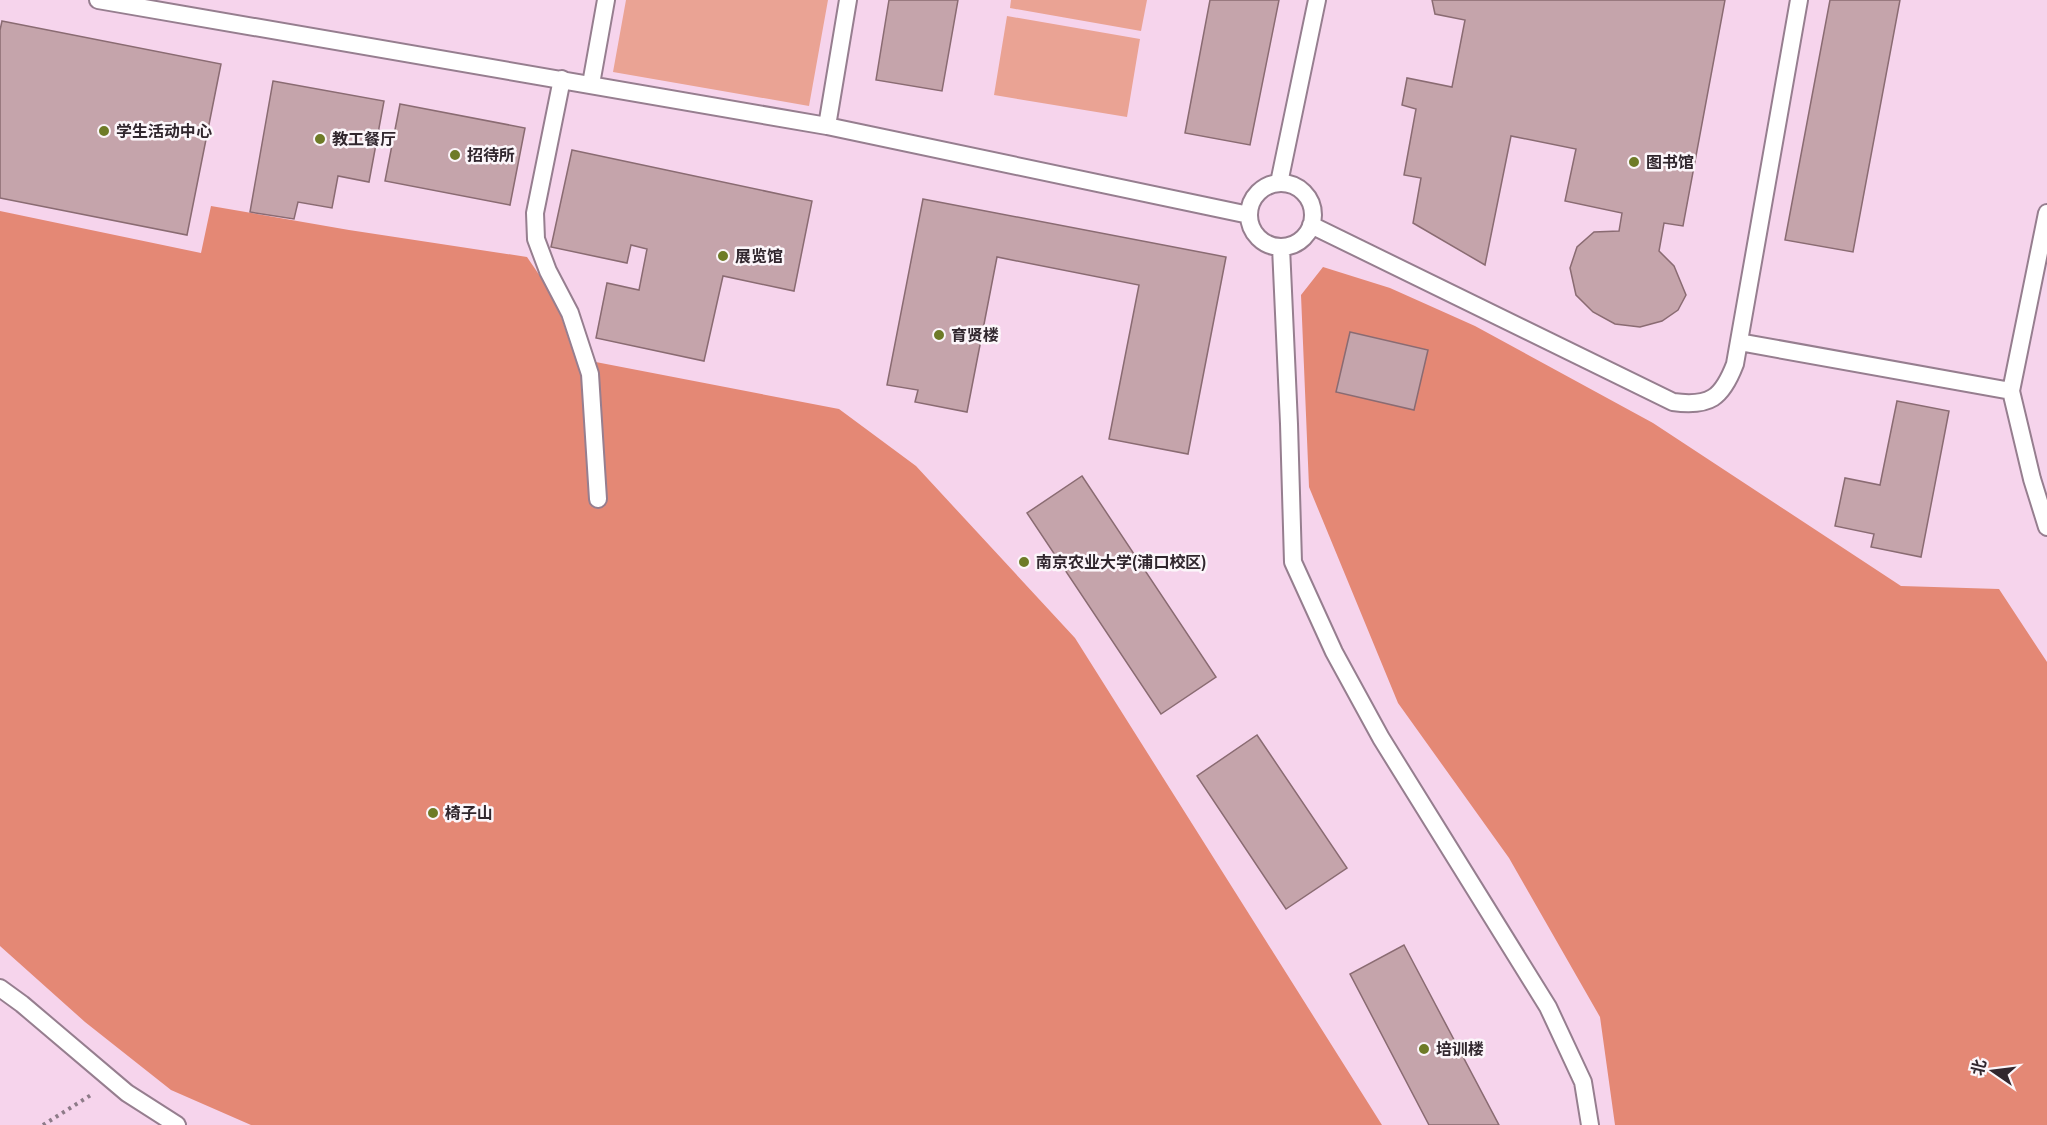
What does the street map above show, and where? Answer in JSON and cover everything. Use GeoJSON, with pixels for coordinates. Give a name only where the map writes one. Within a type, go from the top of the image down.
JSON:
{"type":"FeatureCollection","features":[{"type":"Feature","properties":{"kind":"lane"},"geometry":{"type":"LineString","coordinates":[[98,0],[828,126],[1249,215]]}},
{"type":"Feature","properties":{"kind":"lane"},"geometry":{"type":"LineString","coordinates":[[591,84],[606,0]]}},
{"type":"Feature","properties":{"kind":"lane"},"geometry":{"type":"LineString","coordinates":[[828,126],[848,0]]}},
{"type":"Feature","properties":{"kind":"lane"},"geometry":{"type":"LineString","coordinates":[[1279,183],[1317,0]]}},
{"type":"Feature","properties":{"kind":"lane"},"geometry":{"type":"LineString","coordinates":[[1311,225],[1673,402],[1694,405],[1713,398],[1727,385],[1735,364],[1799,0]]}},
{"type":"Feature","properties":{"kind":"lane"},"geometry":{"type":"LineString","coordinates":[[562,79],[535,213],[536,239],[548,271],[570,313],[590,374],[598,499]]}},
{"type":"Feature","properties":{"kind":"lane"},"geometry":{"type":"LineString","coordinates":[[1279,183],[1296,187],[1304,193],[1312,208],[1311,225],[1307,234],[1299,241],[1281,247],[1262,241],[1251,225],[1249,215],[1250,206],[1255,197],[1269,185],[1279,183]]}},
{"type":"Feature","properties":{"kind":"lane"},"geometry":{"type":"LineString","coordinates":[[2047,213],[2011,391],[2032,479],[2047,528]]}},
{"type":"Feature","properties":{"kind":"lane"},"geometry":{"type":"LineString","coordinates":[[1281,247],[1293,562],[1334,652],[1381,738],[1548,1007],[1583,1082],[1590,1125]]}},
{"type":"Feature","properties":{"kind":"lane"},"geometry":{"type":"LineString","coordinates":[[1739,342],[2011,391]]}},
{"type":"Feature","properties":{"kind":"lane"},"geometry":{"type":"LineString","coordinates":[[0,988],[127,1093],[177,1125]]}},
{"type":"Feature","properties":{"kind":"path"},"geometry":{"type":"LineString","coordinates":[[43,1125],[114,1081]]}},
{"type":"Feature","properties":{"kind":"shaded area","name":"南京农业大学(浦口校区)"},"geometry":{"type":"Polygon","coordinates":[[[0,0],[2047,0],[2047,1125],[0,1125],[0,0]]]}},
{"type":"Feature","properties":{"kind":"shaded area"},"geometry":{"type":"Polygon","coordinates":[[[626,0],[828,0],[809,106],[613,72],[626,0]]]}},
{"type":"Feature","properties":{"kind":"shaded area"},"geometry":{"type":"Polygon","coordinates":[[[1011,0],[1147,0],[1141,31],[1010,8],[1011,0]]]}},
{"type":"Feature","properties":{"kind":"shaded area"},"geometry":{"type":"Polygon","coordinates":[[[1007,16],[1140,39],[1127,117],[994,95],[1007,16]]]}},
{"type":"Feature","properties":{"kind":"shaded area"},"geometry":{"type":"Polygon","coordinates":[[[211,206],[527,257],[555,298],[575,358],[839,409],[916,466],[1075,638],[1382,1125],[251,1125],[171,1090],[85,1022],[0,946],[0,211],[201,253],[211,206]]]}},
{"type":"Feature","properties":{"kind":"shaded area"},"geometry":{"type":"Polygon","coordinates":[[[1323,267],[1390,288],[1475,326],[1653,423],[1901,586],[1999,589],[2047,662],[2047,1125],[1615,1125],[1600,1017],[1509,858],[1398,703],[1309,487],[1301,295],[1323,267]]]}},
{"type":"Feature","properties":{"kind":"building"},"geometry":{"type":"Polygon","coordinates":[[[889,0],[958,0],[942,91],[876,80],[889,0]]]}},
{"type":"Feature","properties":{"kind":"building"},"geometry":{"type":"Polygon","coordinates":[[[1210,0],[1279,0],[1250,145],[1185,133],[1210,0]]]}},
{"type":"Feature","properties":{"kind":"building","name":"图书馆"},"geometry":{"type":"Polygon","coordinates":[[[1432,0],[1725,0],[1683,226],[1664,223],[1659,251],[1674,266],[1686,295],[1678,310],[1662,321],[1640,327],[1615,324],[1593,312],[1576,295],[1570,268],[1577,247],[1594,232],[1619,231],[1622,213],[1565,201],[1576,149],[1511,136],[1485,265],[1413,223],[1421,178],[1404,175],[1416,109],[1402,105],[1407,78],[1452,87],[1465,20],[1435,14],[1432,0]]]}},
{"type":"Feature","properties":{"kind":"building"},"geometry":{"type":"Polygon","coordinates":[[[1830,0],[1900,0],[1853,252],[1785,240],[1830,0]]]}},
{"type":"Feature","properties":{"kind":"building","name":"学生活动中心"},"geometry":{"type":"Polygon","coordinates":[[[2,21],[221,64],[187,235],[0,198],[0,30],[2,21]]]}},
{"type":"Feature","properties":{"kind":"building","name":"教工餐厅"},"geometry":{"type":"Polygon","coordinates":[[[273,81],[384,101],[369,182],[338,176],[332,208],[298,202],[294,219],[250,212],[273,81]]]}},
{"type":"Feature","properties":{"kind":"building","name":"招待所"},"geometry":{"type":"Polygon","coordinates":[[[400,104],[525,128],[510,205],[385,181],[400,104]]]}},
{"type":"Feature","properties":{"kind":"building","name":"展览馆"},"geometry":{"type":"Polygon","coordinates":[[[572,150],[812,201],[794,291],[723,276],[704,361],[596,338],[607,283],[639,290],[647,249],[631,245],[627,263],[551,247],[572,150]]]}},
{"type":"Feature","properties":{"kind":"building","name":"育贤楼"},"geometry":{"type":"Polygon","coordinates":[[[923,199],[1226,257],[1188,454],[1109,439],[1139,285],[997,257],[967,412],[915,402],[918,390],[887,385],[923,199]]]}},
{"type":"Feature","properties":{"kind":"building"},"geometry":{"type":"Polygon","coordinates":[[[1350,332],[1428,350],[1414,410],[1336,392],[1350,332]]]}},
{"type":"Feature","properties":{"kind":"building"},"geometry":{"type":"Polygon","coordinates":[[[1897,401],[1949,411],[1921,557],[1871,547],[1874,534],[1835,526],[1845,478],[1880,485],[1897,401]]]}},
{"type":"Feature","properties":{"kind":"building"},"geometry":{"type":"Polygon","coordinates":[[[1082,476],[1216,677],[1161,714],[1027,513],[1082,476]]]}},
{"type":"Feature","properties":{"kind":"building"},"geometry":{"type":"Polygon","coordinates":[[[1257,735],[1347,868],[1286,909],[1197,776],[1257,735]]]}},
{"type":"Feature","properties":{"kind":"building","name":"培训楼"},"geometry":{"type":"Polygon","coordinates":[[[1404,945],[1499,1125],[1429,1125],[1350,974],[1404,945]]]}},
{"type":"Feature","properties":{"kind":"place","name":"学生活动中心"},"geometry":{"type":"Point","coordinates":[104,131]}},
{"type":"Feature","properties":{"kind":"place","name":"教工餐厅"},"geometry":{"type":"Point","coordinates":[320,139]}},
{"type":"Feature","properties":{"kind":"place","name":"招待所"},"geometry":{"type":"Point","coordinates":[455,155]}},
{"type":"Feature","properties":{"kind":"place","name":"图书馆"},"geometry":{"type":"Point","coordinates":[1634,162]}},
{"type":"Feature","properties":{"kind":"place","name":"展览馆"},"geometry":{"type":"Point","coordinates":[723,256]}},
{"type":"Feature","properties":{"kind":"place","name":"育贤楼"},"geometry":{"type":"Point","coordinates":[939,335]}},
{"type":"Feature","properties":{"kind":"place","name":"南京农业大学(浦口校区)"},"geometry":{"type":"Point","coordinates":[1024,562]}},
{"type":"Feature","properties":{"kind":"place","name":"椅子山"},"geometry":{"type":"Point","coordinates":[433,813]}},
{"type":"Feature","properties":{"kind":"place","name":"培训楼"},"geometry":{"type":"Point","coordinates":[1424,1049]}}]}
